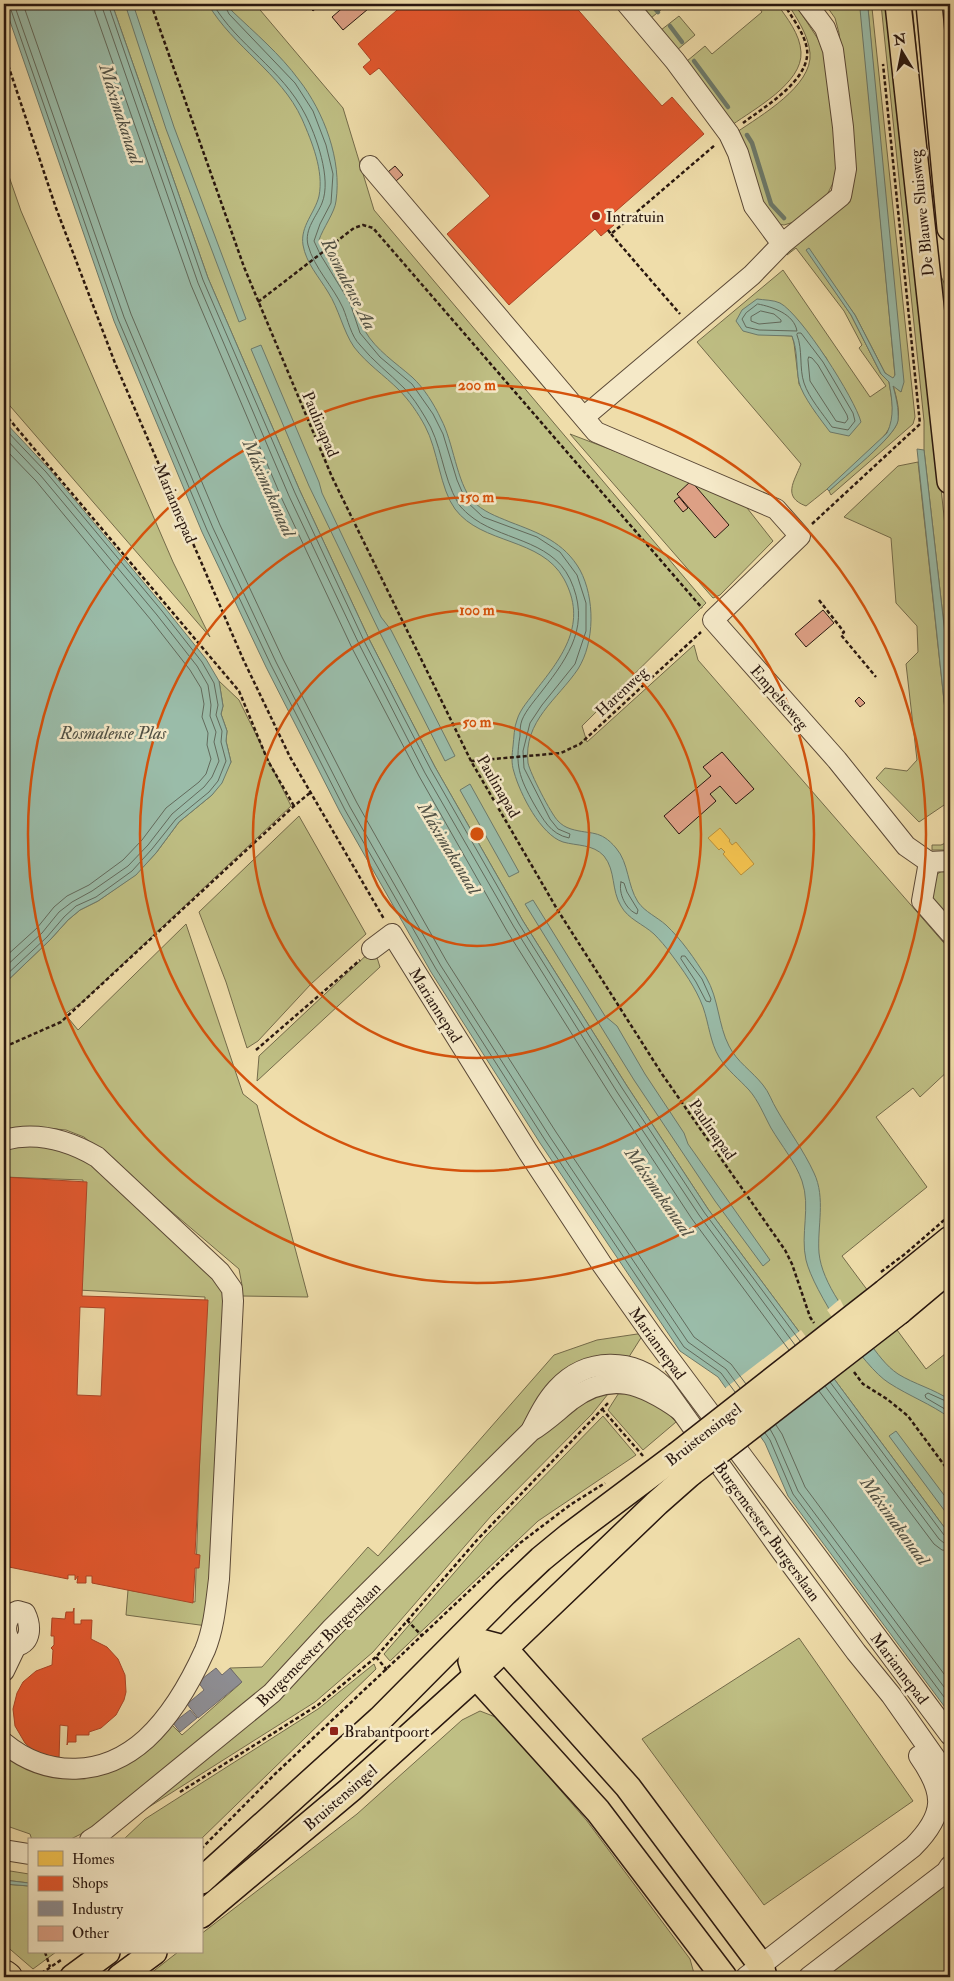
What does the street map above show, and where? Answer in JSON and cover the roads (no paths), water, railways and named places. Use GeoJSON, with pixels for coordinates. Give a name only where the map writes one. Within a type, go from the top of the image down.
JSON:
{"type":"FeatureCollection","features":[{"type":"Feature","properties":{"kind":"highway"},"geometry":{"type":"LineString","coordinates":[[4,1974],[8,1977]]}},
{"type":"Feature","properties":{"kind":"main road","name":"De Blauwe Sluisweg"},"geometry":{"type":"LineString","coordinates":[[898,4],[950,481]]}},
{"type":"Feature","properties":{"kind":"main road","name":"De Blauwe Sluisweg"},"geometry":{"type":"LineString","coordinates":[[929,4],[950,228]]}},
{"type":"Feature","properties":{"kind":"main road","name":"Bruistensingel"},"geometry":{"type":"LineString","coordinates":[[202,1880],[380,1719],[541,1559],[569,1536],[684,1464],[892,1301],[950,1239]]}},
{"type":"Feature","properties":{"kind":"main road","name":"Bruistensingel"},"geometry":{"type":"LineString","coordinates":[[892,1301],[950,1269]]}},
{"type":"Feature","properties":{"kind":"main road","name":"Bruistensingel"},"geometry":{"type":"LineString","coordinates":[[202,1914],[352,1788],[476,1676],[657,1503],[684,1464]]}},
{"type":"Feature","properties":{"kind":"main road"},"geometry":{"type":"LineString","coordinates":[[462,1638],[504,1648],[628,1787],[757,1973]]}},
{"type":"Feature","properties":{"kind":"main road"},"geometry":{"type":"LineString","coordinates":[[462,1638],[476,1676],[598,1811],[724,1977]]}},
{"type":"Feature","properties":{"kind":"main road"},"geometry":{"type":"LineString","coordinates":[[69,1967],[102,1954]]}},
{"type":"Feature","properties":{"kind":"main road"},"geometry":{"type":"LineString","coordinates":[[120,1977],[151,1954]]}},
{"type":"Feature","properties":{"kind":"street"},"geometry":{"type":"LineString","coordinates":[[627,4],[675,62],[729,134],[738,153],[754,206],[782,244]]}},
{"type":"Feature","properties":{"kind":"street"},"geometry":{"type":"LineString","coordinates":[[370,166],[584,417],[752,275],[782,244],[841,196],[846,169],[843,127],[833,50],[825,28],[807,4]]}},
{"type":"Feature","properties":{"kind":"street","name":"Empelseweg"},"geometry":{"type":"LineString","coordinates":[[584,417],[596,432],[776,509],[800,536],[713,620],[837,760],[906,846],[928,862]]}},
{"type":"Feature","properties":{"kind":"street"},"geometry":{"type":"LineString","coordinates":[[950,861],[928,862],[922,901],[950,933]]}},
{"type":"Feature","properties":{"kind":"street","name":"Mariannepad"},"geometry":{"type":"LineString","coordinates":[[372,949],[392,934],[528,1152],[601,1263],[654,1338],[950,1735]]}},
{"type":"Feature","properties":{"kind":"street"},"geometry":{"type":"LineString","coordinates":[[4,1140],[15,1137],[40,1137],[60,1140],[76,1145],[97,1157],[220,1272],[232,1289],[233,1301],[219,1579],[215,1614],[205,1649],[192,1676],[174,1706],[146,1739],[128,1752],[98,1766],[83,1769],[65,1769],[42,1764],[22,1756],[4,1743]]}},
{"type":"Feature","properties":{"kind":"street","name":"Burgemeester Burgerslaan"},"geometry":{"type":"LineString","coordinates":[[93,1838],[272,1693],[332,1628],[531,1431],[545,1405],[567,1380],[585,1369],[606,1364],[629,1366],[651,1375],[664,1387],[856,1652]]}},
{"type":"Feature","properties":{"kind":"street"},"geometry":{"type":"LineString","coordinates":[[4,1671],[16,1646]]}},
{"type":"Feature","properties":{"kind":"street"},"geometry":{"type":"LineString","coordinates":[[856,1652],[891,1695],[950,1779]]}},
{"type":"Feature","properties":{"kind":"street"},"geometry":{"type":"LineString","coordinates":[[757,1973],[914,1847],[929,1832],[944,1808],[931,1772],[880,1701],[856,1652]]}},
{"type":"Feature","properties":{"kind":"street"},"geometry":{"type":"LineString","coordinates":[[4,1850],[28,1854]]}},
{"type":"Feature","properties":{"kind":"street"},"geometry":{"type":"LineString","coordinates":[[809,1977],[946,1872],[950,1866]]}},
{"type":"Feature","properties":{"kind":"water","name":"Máximakanaal"},"geometry":{"type":"Polygon","coordinates":[[[4,4],[112,4],[208,278],[300,491],[370,641],[435,767],[523,921],[627,1086],[708,1209],[950,1535],[950,1714],[788,1496],[765,1443],[718,1377],[680,1351],[540,1143],[431,972],[340,812],[266,667],[202,532],[114,321],[4,4]]]}},
{"type":"Feature","properties":{"kind":"water"},"geometry":{"type":"Polygon","coordinates":[[[125,4],[133,4],[174,127],[246,319],[239,322],[166,129],[125,4]]]}},
{"type":"Feature","properties":{"kind":"water"},"geometry":{"type":"Polygon","coordinates":[[[208,4],[228,4],[232,11],[292,70],[316,107],[334,153],[337,185],[335,205],[319,240],[352,297],[361,323],[370,338],[380,350],[416,381],[432,402],[445,428],[467,493],[485,511],[531,530],[558,545],[574,560],[585,581],[591,620],[588,646],[584,658],[570,680],[536,723],[528,748],[528,763],[541,793],[562,825],[578,831],[600,835],[616,848],[623,860],[638,902],[672,931],[697,963],[710,985],[729,1046],[736,1057],[765,1088],[814,1173],[820,1192],[819,1253],[825,1277],[831,1288],[853,1322],[878,1355],[890,1367],[904,1378],[950,1400],[950,1418],[897,1388],[878,1374],[840,1327],[818,1290],[806,1260],[804,1240],[806,1201],[805,1191],[799,1174],[755,1098],[719,1057],[703,1007],[693,986],[676,960],[650,930],[624,911],[618,900],[610,868],[604,856],[590,847],[563,842],[555,838],[539,823],[526,802],[512,765],[515,726],[518,716],[563,652],[569,638],[574,610],[571,595],[564,579],[554,565],[541,555],[480,529],[466,521],[455,509],[442,480],[433,446],[419,416],[403,394],[364,359],[354,347],[332,299],[310,264],[303,245],[304,232],[317,202],[320,186],[316,157],[306,128],[293,103],[282,88],[230,34],[208,4]]]}},
{"type":"Feature","properties":{"kind":"water"},"geometry":{"type":"Polygon","coordinates":[[[868,8],[904,382],[901,392],[893,386],[898,412],[898,421],[895,428],[879,447],[829,491],[827,489],[887,433],[892,414],[889,382],[881,374],[851,315],[806,250],[809,248],[855,315],[885,373],[893,378],[895,375],[860,9],[868,8]]]}},
{"type":"Feature","properties":{"kind":"water"},"geometry":{"type":"Polygon","coordinates":[[[757,299],[778,302],[789,310],[801,323],[826,358],[849,395],[861,422],[849,436],[830,432],[804,394],[799,382],[792,336],[758,335],[743,331],[736,321],[742,310],[757,299]]]}},
{"type":"Feature","properties":{"kind":"water"},"geometry":{"type":"Polygon","coordinates":[[[261,345],[322,493],[381,617],[391,630],[455,756],[445,761],[381,635],[309,486],[251,349],[261,345]]]}},
{"type":"Feature","properties":{"kind":"water","name":"Rosmalense Plas"},"geometry":{"type":"Polygon","coordinates":[[[4,421],[49,469],[206,659],[219,681],[223,706],[221,714],[227,731],[226,741],[231,762],[222,783],[212,795],[179,822],[156,853],[136,875],[98,901],[80,910],[4,984],[4,421]]]}},
{"type":"Feature","properties":{"kind":"water"},"geometry":{"type":"Polygon","coordinates":[[[917,449],[924,450],[950,678],[950,756],[917,449]]]}},
{"type":"Feature","properties":{"kind":"water"},"geometry":{"type":"Polygon","coordinates":[[[470,784],[519,872],[509,877],[460,790],[470,784]]]}},
{"type":"Feature","properties":{"kind":"water"},"geometry":{"type":"Polygon","coordinates":[[[533,900],[605,1016],[617,1026],[645,1074],[684,1133],[688,1144],[770,1260],[763,1266],[715,1201],[634,1080],[525,904],[533,900]]]}},
{"type":"Feature","properties":{"kind":"water"},"geometry":{"type":"Polygon","coordinates":[[[896,1431],[950,1503],[950,1518],[889,1436],[896,1431]]]}},
{"type":"Feature","properties":{"kind":"water"},"geometry":{"type":"Polygon","coordinates":[[[4,1880],[28,1883],[28,1886],[4,1884],[4,1880]]]}},
{"type":"Feature","properties":{"kind":"waterway"},"geometry":{"type":"LineString","coordinates":[[651,4],[658,12]]}},
{"type":"Feature","properties":{"kind":"waterway"},"geometry":{"type":"LineString","coordinates":[[670,26],[682,42]]}},
{"type":"Feature","properties":{"kind":"waterway"},"geometry":{"type":"LineString","coordinates":[[694,61],[728,107]]}},
{"type":"Feature","properties":{"kind":"waterway"},"geometry":{"type":"LineString","coordinates":[[747,135],[752,143],[771,204],[784,218]]}},
{"type":"Feature","properties":{"kind":"place","name":"Intratuin"},"geometry":{"type":"Point","coordinates":[596,216]}},
{"type":"Feature","properties":{"kind":"place","name":"Brabantpoort"},"geometry":{"type":"Point","coordinates":[334,1731]}},
{"type":"Feature","properties":{"kind":"water label","name":"Rosmalense Aa"},"geometry":{"type":"Point","coordinates":[349,284]}}]}
